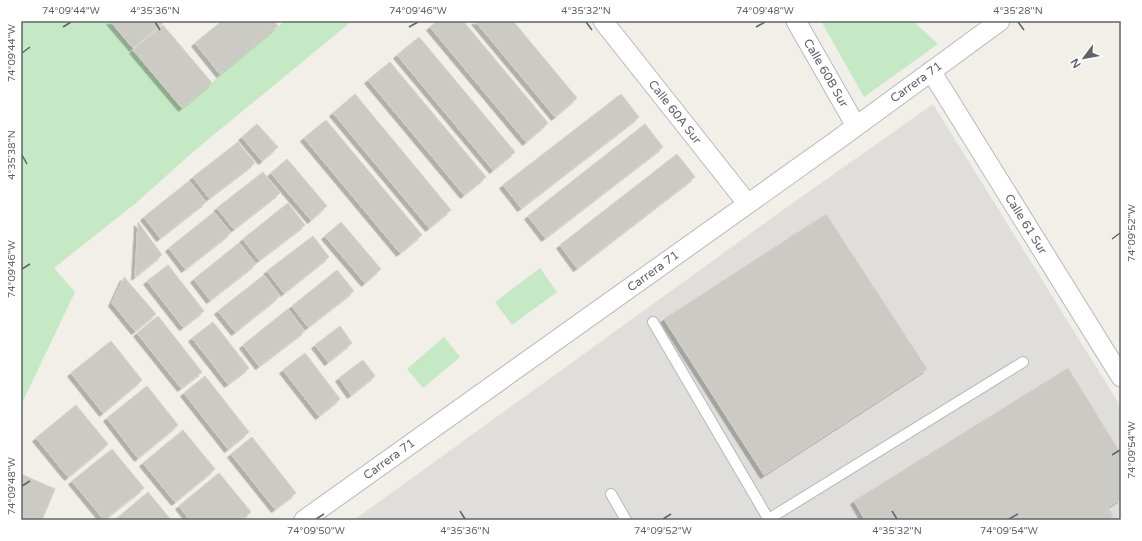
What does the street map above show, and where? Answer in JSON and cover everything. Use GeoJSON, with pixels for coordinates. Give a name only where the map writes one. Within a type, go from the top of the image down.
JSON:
{"type":"FeatureCollection","features":[{"type":"Feature","properties":{"kind":"street","name":"Calle 60A Sur"},"geometry":{"type":"LineString","coordinates":[[603,21],[747,204]]}},
{"type":"Feature","properties":{"kind":"street","name":"Calle 60B Sur"},"geometry":{"type":"LineString","coordinates":[[796,21],[856,126]]}},
{"type":"Feature","properties":{"kind":"street","name":"Carrera 71"},"geometry":{"type":"LineString","coordinates":[[304,520],[856,126],[999,21]]}},
{"type":"Feature","properties":{"kind":"street","name":"Calle 61 Sur"},"geometry":{"type":"LineString","coordinates":[[931,71],[1121,377]]}},
{"type":"Feature","properties":{"kind":"lane"},"geometry":{"type":"LineString","coordinates":[[653,322],[768,520],[1023,362]]}},
{"type":"Feature","properties":{"kind":"lane"},"geometry":{"type":"LineString","coordinates":[[610,494],[626,520]]}},
{"type":"Feature","properties":{"kind":"shaded area"},"geometry":{"type":"Polygon","coordinates":[[[933,104],[1121,407],[1121,520],[354,520],[783,210],[933,104]]]}},
{"type":"Feature","properties":{"kind":"green space"},"geometry":{"type":"Polygon","coordinates":[[[21,21],[110,21],[182,108],[212,83],[220,74],[285,21],[352,21],[194,151],[136,203],[54,268],[75,292],[21,405],[21,69],[23,67],[21,64],[21,21]]]}},
{"type":"Feature","properties":{"kind":"green space"},"geometry":{"type":"Polygon","coordinates":[[[821,21],[913,21],[938,44],[864,97],[821,21]]]}},
{"type":"Feature","properties":{"kind":"green space"},"geometry":{"type":"Polygon","coordinates":[[[540,268],[557,292],[512,325],[495,302],[540,268]]]}},
{"type":"Feature","properties":{"kind":"green space"},"geometry":{"type":"Polygon","coordinates":[[[444,337],[460,357],[423,388],[407,369],[444,337]]]}},
{"type":"Feature","properties":{"kind":"building"},"geometry":{"type":"Polygon","coordinates":[[[110,21],[162,21],[163,23],[133,48],[110,21]]]}},
{"type":"Feature","properties":{"kind":"building"},"geometry":{"type":"Polygon","coordinates":[[[222,21],[274,21],[278,26],[220,74],[195,43],[222,21]]]}},
{"type":"Feature","properties":{"kind":"building"},"geometry":{"type":"Polygon","coordinates":[[[437,21],[463,21],[548,123],[526,142],[430,27],[437,21]]]}},
{"type":"Feature","properties":{"kind":"building"},"geometry":{"type":"Polygon","coordinates":[[[475,21],[513,21],[577,98],[555,117],[475,21]]]}},
{"type":"Feature","properties":{"kind":"building"},"geometry":{"type":"Polygon","coordinates":[[[163,25],[212,83],[182,108],[133,50],[163,25]]]}},
{"type":"Feature","properties":{"kind":"building"},"geometry":{"type":"Polygon","coordinates":[[[419,37],[515,152],[493,170],[397,55],[419,37]]]}},
{"type":"Feature","properties":{"kind":"building"},"geometry":{"type":"Polygon","coordinates":[[[390,62],[486,177],[464,195],[368,80],[390,62]]]}},
{"type":"Feature","properties":{"kind":"building"},"geometry":{"type":"Polygon","coordinates":[[[355,94],[451,210],[429,228],[333,113],[355,94]]]}},
{"type":"Feature","properties":{"kind":"building"},"geometry":{"type":"Polygon","coordinates":[[[621,94],[639,117],[521,208],[503,185],[621,94]]]}},
{"type":"Feature","properties":{"kind":"building"},"geometry":{"type":"Polygon","coordinates":[[[326,120],[422,235],[400,253],[304,138],[326,120]]]}},
{"type":"Feature","properties":{"kind":"building"},"geometry":{"type":"Polygon","coordinates":[[[257,124],[278,147],[262,161],[242,137],[257,124]]]}},
{"type":"Feature","properties":{"kind":"building"},"geometry":{"type":"Polygon","coordinates":[[[645,124],[663,147],[545,238],[528,216],[645,124]]]}},
{"type":"Feature","properties":{"kind":"building"},"geometry":{"type":"Polygon","coordinates":[[[238,142],[255,163],[209,198],[193,177],[238,142]]]}},
{"type":"Feature","properties":{"kind":"building"},"geometry":{"type":"Polygon","coordinates":[[[677,154],[695,177],[577,268],[560,245],[677,154]]]}},
{"type":"Feature","properties":{"kind":"building"},"geometry":{"type":"Polygon","coordinates":[[[287,159],[327,206],[311,220],[271,173],[287,159]]]}},
{"type":"Feature","properties":{"kind":"building"},"geometry":{"type":"Polygon","coordinates":[[[263,172],[280,193],[234,229],[217,208],[263,172]]]}},
{"type":"Feature","properties":{"kind":"building"},"geometry":{"type":"Polygon","coordinates":[[[189,181],[206,202],[160,238],[144,217],[189,181]]]}},
{"type":"Feature","properties":{"kind":"building"},"geometry":{"type":"Polygon","coordinates":[[[288,203],[305,225],[259,260],[243,239],[288,203]]]}},
{"type":"Feature","properties":{"kind":"building"},"geometry":{"type":"Polygon","coordinates":[[[214,212],[231,233],[185,269],[169,248],[214,212]]]}},
{"type":"Feature","properties":{"kind":"building"},"geometry":{"type":"Polygon","coordinates":[[[826,214],[927,369],[764,475],[664,319],[826,214]]]}},
{"type":"Feature","properties":{"kind":"building"},"geometry":{"type":"Polygon","coordinates":[[[138,222],[162,255],[135,277],[138,222]]]}},
{"type":"Feature","properties":{"kind":"building"},"geometry":{"type":"Polygon","coordinates":[[[341,222],[381,269],[365,283],[325,236],[341,222]]]}},
{"type":"Feature","properties":{"kind":"building"},"geometry":{"type":"Polygon","coordinates":[[[313,236],[329,257],[284,293],[267,271],[313,236]]]}},
{"type":"Feature","properties":{"kind":"building"},"geometry":{"type":"Polygon","coordinates":[[[239,243],[256,264],[210,300],[194,279],[239,243]]]}},
{"type":"Feature","properties":{"kind":"building"},"geometry":{"type":"Polygon","coordinates":[[[168,265],[204,311],[183,327],[147,281],[168,265]]]}},
{"type":"Feature","properties":{"kind":"building"},"geometry":{"type":"Polygon","coordinates":[[[337,270],[354,291],[308,327],[292,306],[337,270]]]}},
{"type":"Feature","properties":{"kind":"building"},"geometry":{"type":"Polygon","coordinates":[[[264,275],[280,296],[235,332],[218,311],[264,275]]]}},
{"type":"Feature","properties":{"kind":"building"},"geometry":{"type":"Polygon","coordinates":[[[124,277],[156,314],[135,331],[112,303],[124,277]]]}},
{"type":"Feature","properties":{"kind":"building"},"geometry":{"type":"Polygon","coordinates":[[[288,309],[305,331],[259,366],[243,345],[288,309]]]}},
{"type":"Feature","properties":{"kind":"building"},"geometry":{"type":"Polygon","coordinates":[[[158,316],[202,372],[181,388],[137,333],[158,316]]]}},
{"type":"Feature","properties":{"kind":"building"},"geometry":{"type":"Polygon","coordinates":[[[213,322],[249,368],[228,384],[192,338],[213,322]]]}},
{"type":"Feature","properties":{"kind":"building"},"geometry":{"type":"Polygon","coordinates":[[[340,326],[352,343],[328,362],[315,345],[340,326]]]}},
{"type":"Feature","properties":{"kind":"building"},"geometry":{"type":"Polygon","coordinates":[[[111,341],[142,380],[103,413],[71,373],[111,341]]]}},
{"type":"Feature","properties":{"kind":"building"},"geometry":{"type":"Polygon","coordinates":[[[305,353],[340,399],[319,416],[283,370],[305,353]]]}},
{"type":"Feature","properties":{"kind":"building"},"geometry":{"type":"Polygon","coordinates":[[[363,360],[375,376],[351,395],[339,378],[363,360]]]}},
{"type":"Feature","properties":{"kind":"building"},"geometry":{"type":"Polygon","coordinates":[[[1068,368],[1121,454],[1121,499],[1108,507],[1113,516],[1108,520],[865,520],[854,501],[1068,368]]]}},
{"type":"Feature","properties":{"kind":"building"},"geometry":{"type":"Polygon","coordinates":[[[205,376],[249,432],[228,449],[184,393],[205,376]]]}},
{"type":"Feature","properties":{"kind":"building"},"geometry":{"type":"Polygon","coordinates":[[[147,386],[178,425],[138,458],[107,418],[147,386]]]}},
{"type":"Feature","properties":{"kind":"building"},"geometry":{"type":"Polygon","coordinates":[[[76,405],[108,444],[68,477],[36,438],[76,405]]]}},
{"type":"Feature","properties":{"kind":"building"},"geometry":{"type":"Polygon","coordinates":[[[183,430],[215,469],[175,502],[143,463],[183,430]]]}},
{"type":"Feature","properties":{"kind":"building"},"geometry":{"type":"Polygon","coordinates":[[[252,437],[296,493],[275,509],[231,454],[252,437]]]}},
{"type":"Feature","properties":{"kind":"building"},"geometry":{"type":"Polygon","coordinates":[[[112,449],[144,488],[104,520],[72,481],[112,449]]]}},
{"type":"Feature","properties":{"kind":"building"},"geometry":{"type":"Polygon","coordinates":[[[219,473],[251,512],[241,520],[190,520],[179,506],[219,473]]]}},
{"type":"Feature","properties":{"kind":"building"},"geometry":{"type":"Polygon","coordinates":[[[21,474],[55,489],[42,520],[21,520],[21,474]]]}},
{"type":"Feature","properties":{"kind":"building"},"geometry":{"type":"Polygon","coordinates":[[[148,492],[171,520],[115,520],[148,492]]]}}]}
